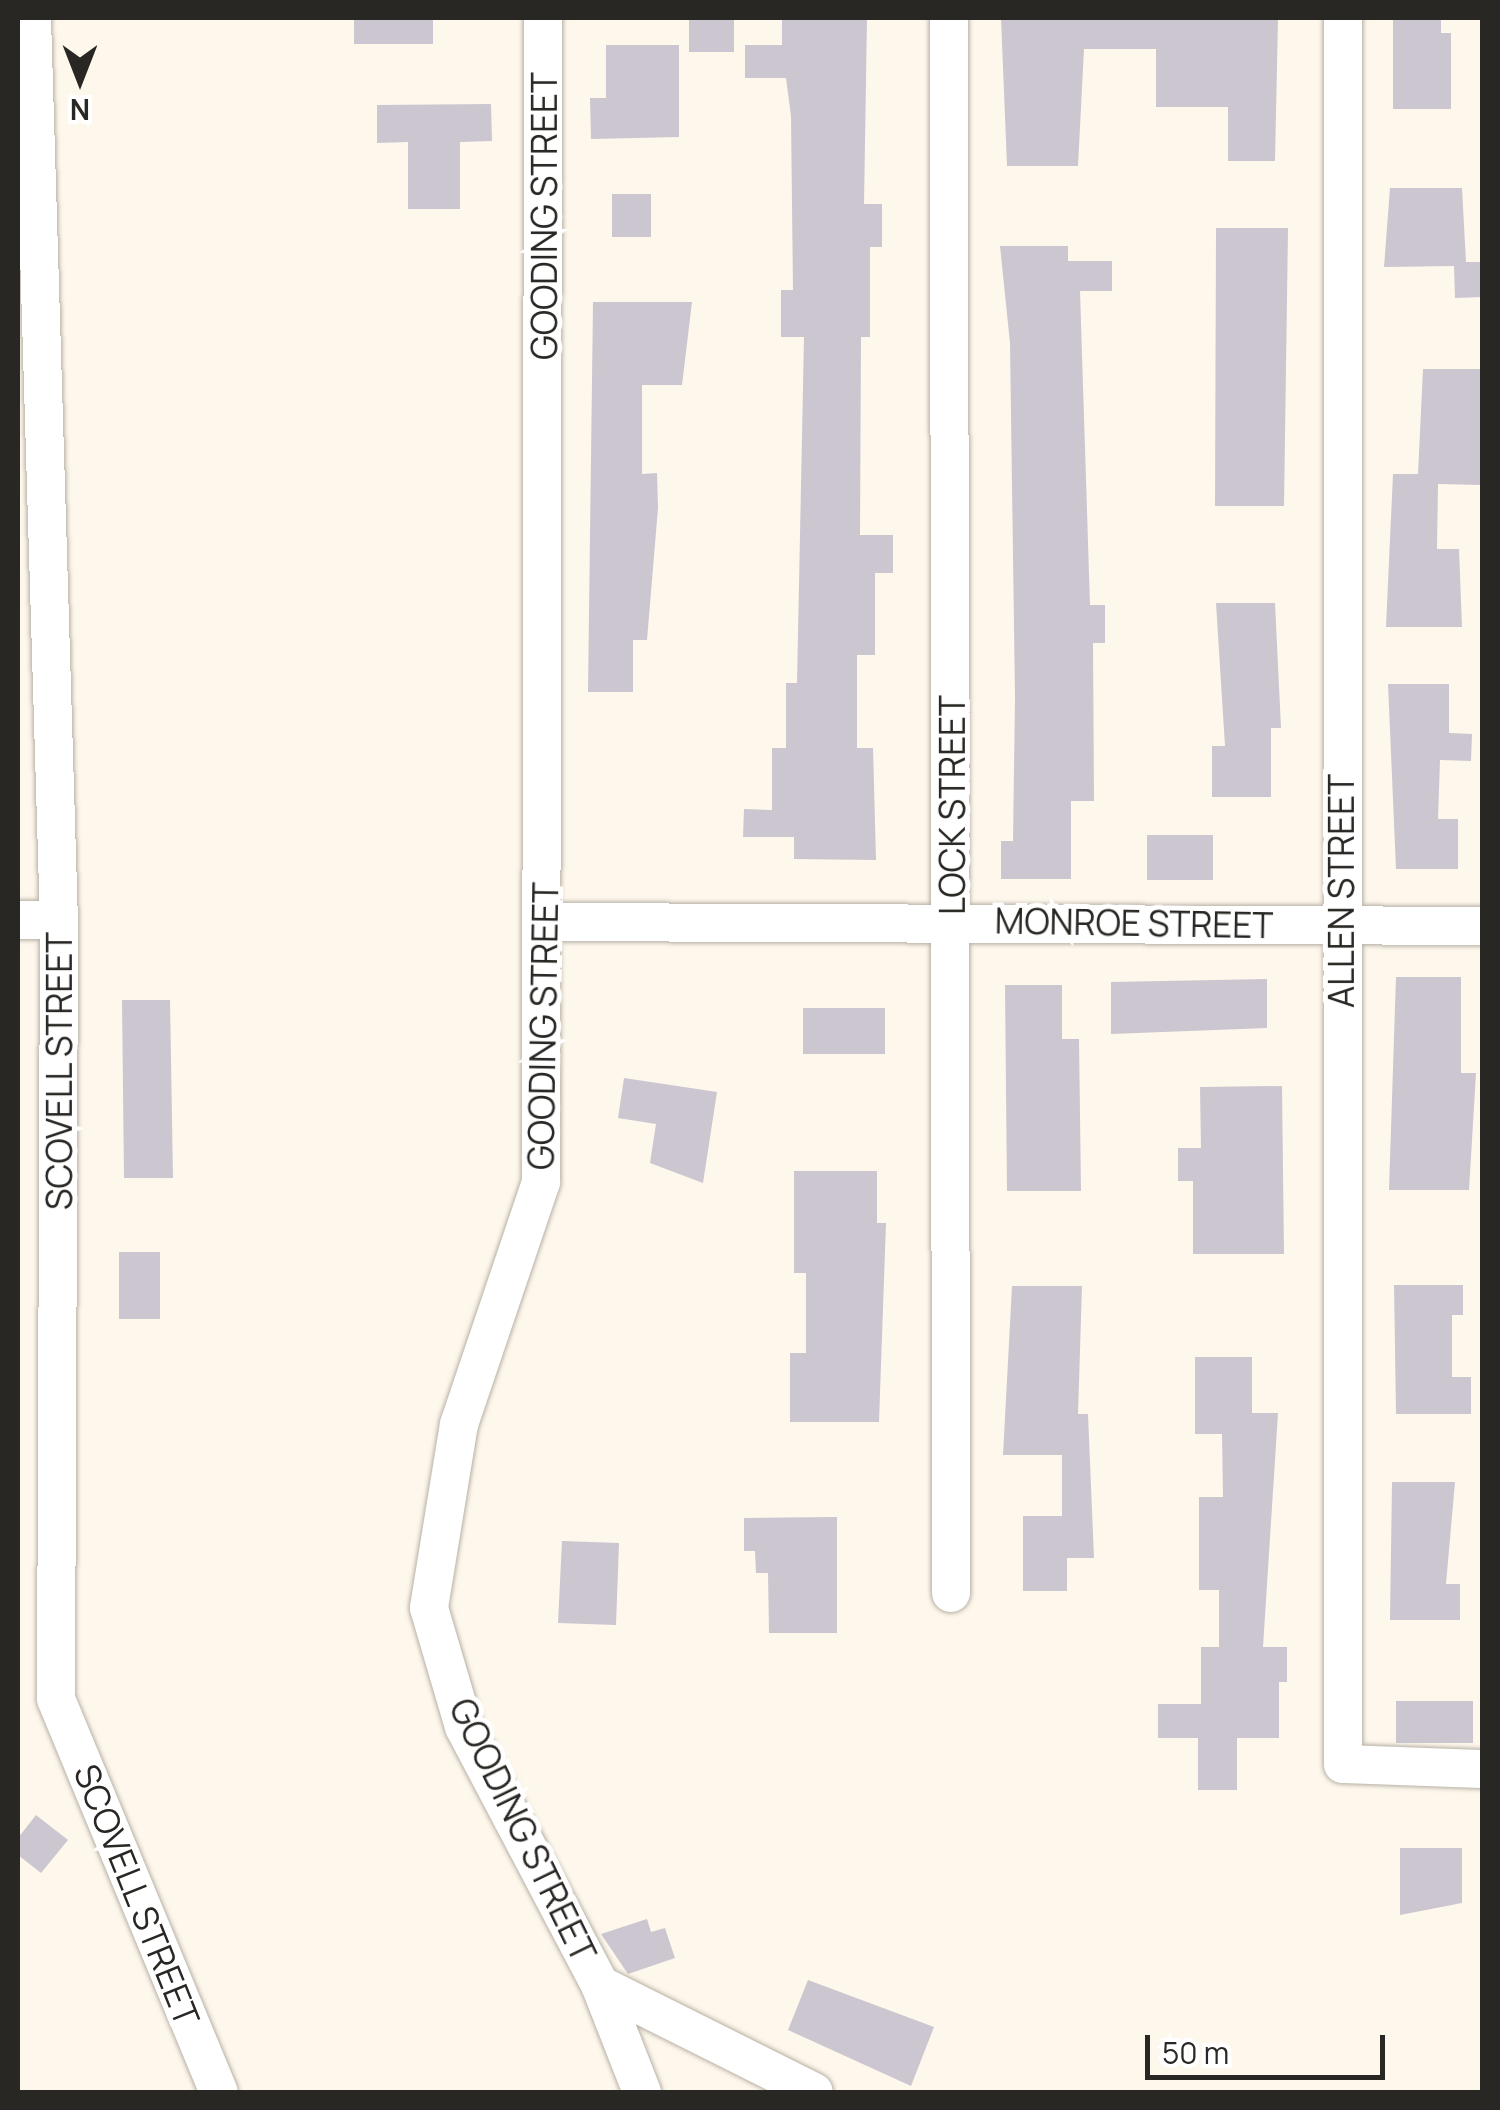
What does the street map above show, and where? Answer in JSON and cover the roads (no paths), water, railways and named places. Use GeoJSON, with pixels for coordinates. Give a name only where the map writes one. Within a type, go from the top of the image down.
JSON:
{"type":"FeatureCollection","features":[{"type":"Feature","properties":{"kind":"street","name":"SCOVELL STREET"},"geometry":{"type":"LineString","coordinates":[[32,18],[59,920],[56,1699],[219,2092]]}},
{"type":"Feature","properties":{"kind":"street","name":"GOODING STREET"},"geometry":{"type":"LineString","coordinates":[[543,18],[546,922],[541,1182],[458,1424],[429,1608],[464,1727],[600,1985],[642,2092]]}},
{"type":"Feature","properties":{"kind":"street","name":"LOCK STREET"},"geometry":{"type":"LineString","coordinates":[[949,18],[951,1593]]}},
{"type":"Feature","properties":{"kind":"street","name":"ALLEN STREET"},"geometry":{"type":"LineString","coordinates":[[1343,18],[1343,1764],[1482,1769]]}},
{"type":"Feature","properties":{"kind":"street"},"geometry":{"type":"LineString","coordinates":[[18,920],[59,920]]}},
{"type":"Feature","properties":{"kind":"street","name":"MONROE STREET"},"geometry":{"type":"LineString","coordinates":[[546,922],[952,920],[1482,926]]}},
{"type":"Feature","properties":{"kind":"street"},"geometry":{"type":"LineString","coordinates":[[600,1985],[814,2092]]}}]}
